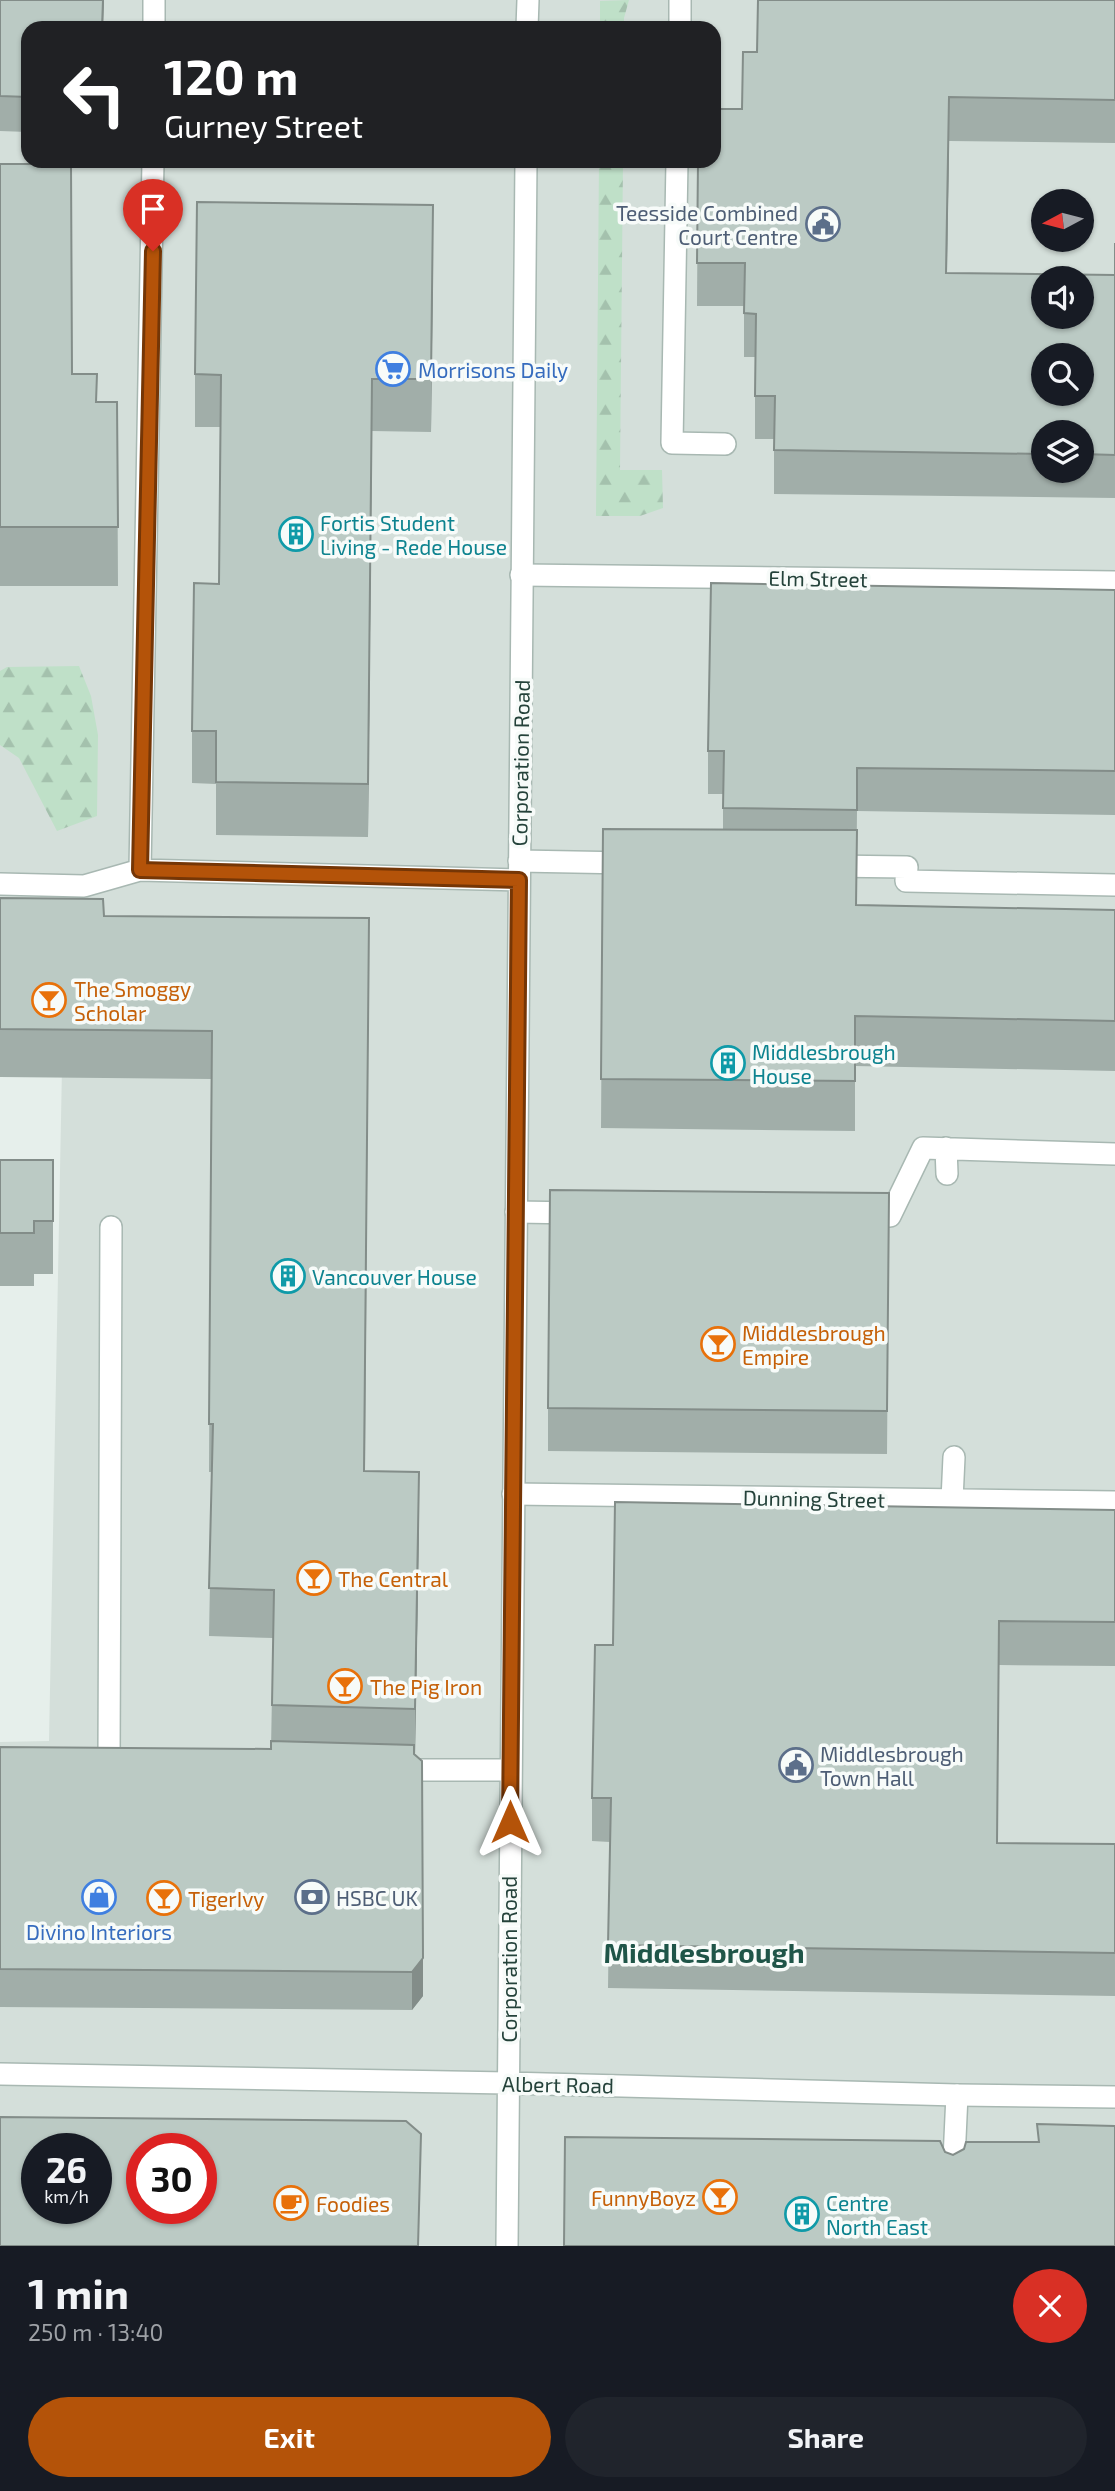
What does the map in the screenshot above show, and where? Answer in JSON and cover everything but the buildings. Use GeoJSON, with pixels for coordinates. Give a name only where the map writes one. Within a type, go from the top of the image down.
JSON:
{"type":"FeatureCollection","features":[{"type":"Feature","properties":{"kind":"street"},"geometry":{"type":"LineString","coordinates":[[154,0],[154,21]]}},
{"type":"Feature","properties":{"kind":"street"},"geometry":{"type":"LineString","coordinates":[[527,21],[528,0]]}},
{"type":"Feature","properties":{"kind":"street"},"geometry":{"type":"LineString","coordinates":[[680,0],[680,21]]}},
{"type":"Feature","properties":{"kind":"street"},"geometry":{"type":"LineString","coordinates":[[140,870],[153,168]]}},
{"type":"Feature","properties":{"kind":"street","name":"Corporation Road"},"geometry":{"type":"LineString","coordinates":[[507,2246],[526,168]]}},
{"type":"Feature","properties":{"kind":"street"},"geometry":{"type":"LineString","coordinates":[[677,168],[672,443],[725,444]]}},
{"type":"Feature","properties":{"kind":"street","name":"Elm Street"},"geometry":{"type":"LineString","coordinates":[[522,575],[1115,582]]}},
{"type":"Feature","properties":{"kind":"street"},"geometry":{"type":"LineString","coordinates":[[0,884],[84,886],[140,870],[519,870],[651,863]]}},
{"type":"Feature","properties":{"kind":"street"},"geometry":{"type":"LineString","coordinates":[[813,866],[907,867],[906,881],[1115,886]]}},
{"type":"Feature","properties":{"kind":"street"},"geometry":{"type":"LineString","coordinates":[[848,1216],[890,1216],[923,1148],[1115,1154]]}},
{"type":"Feature","properties":{"kind":"street"},"geometry":{"type":"LineString","coordinates":[[946,1149],[947,1174]]}},
{"type":"Feature","properties":{"kind":"street"},"geometry":{"type":"LineString","coordinates":[[516,1212],[599,1213]]}},
{"type":"Feature","properties":{"kind":"street"},"geometry":{"type":"LineString","coordinates":[[109,1762],[111,1227]]}},
{"type":"Feature","properties":{"kind":"street"},"geometry":{"type":"LineString","coordinates":[[952,1500],[954,1457]]}},
{"type":"Feature","properties":{"kind":"street","name":"Dunning Street"},"geometry":{"type":"LineString","coordinates":[[513,1494],[1115,1502]]}},
{"type":"Feature","properties":{"kind":"street"},"geometry":{"type":"LineString","coordinates":[[373,1769],[510,1770]]}},
{"type":"Feature","properties":{"kind":"street","name":"Albert Road"},"geometry":{"type":"LineString","coordinates":[[0,2074],[1115,2097]]}},
{"type":"Feature","properties":{"kind":"street"},"geometry":{"type":"LineString","coordinates":[[953,2181],[957,2095]]}},
{"type":"Feature","properties":{"kind":"shaded area"},"geometry":{"type":"Polygon","coordinates":[[[0,0],[1115,0],[1115,2246],[0,2246],[0,1742],[49,1741],[64,964],[0,963],[0,0]]]}},
{"type":"Feature","properties":{"kind":"green space"},"geometry":{"type":"Polygon","coordinates":[[[629,0],[624,21],[600,21],[600,1],[629,0]]]}},
{"type":"Feature","properties":{"kind":"green space"},"geometry":{"type":"Polygon","coordinates":[[[599,168],[623,168],[620,470],[662,470],[663,508],[640,516],[596,516],[599,168]]]}},
{"type":"Feature","properties":{"kind":"green space"},"geometry":{"type":"Polygon","coordinates":[[[79,666],[91,696],[98,735],[97,816],[57,831],[19,758],[0,745],[0,671],[7,667],[79,666]]]}},
{"type":"Feature","properties":{"kind":"place","name":"Teesside Combined Court Centre"},"geometry":{"type":"Point","coordinates":[823,224]}},
{"type":"Feature","properties":{"kind":"place","name":"Morrisons Daily"},"geometry":{"type":"Point","coordinates":[393,369]}},
{"type":"Feature","properties":{"kind":"place","name":"Fortis Student Living - Rede House"},"geometry":{"type":"Point","coordinates":[296,534]}},
{"type":"Feature","properties":{"kind":"place","name":"The Smoggy Scholar"},"geometry":{"type":"Point","coordinates":[49,1000]}},
{"type":"Feature","properties":{"kind":"place","name":"Middlesbrough House"},"geometry":{"type":"Point","coordinates":[728,1063]}},
{"type":"Feature","properties":{"kind":"place","name":"Vancouver House"},"geometry":{"type":"Point","coordinates":[288,1276]}},
{"type":"Feature","properties":{"kind":"place","name":"Middlesbrough Empire"},"geometry":{"type":"Point","coordinates":[718,1344]}},
{"type":"Feature","properties":{"kind":"place","name":"The Central"},"geometry":{"type":"Point","coordinates":[314,1578]}},
{"type":"Feature","properties":{"kind":"place","name":"The Pig Iron"},"geometry":{"type":"Point","coordinates":[345,1686]}},
{"type":"Feature","properties":{"kind":"place","name":"Middlesbrough Town Hall"},"geometry":{"type":"Point","coordinates":[796,1765]}},
{"type":"Feature","properties":{"kind":"place","name":"Divino Interiors"},"geometry":{"type":"Point","coordinates":[99,1897]}},
{"type":"Feature","properties":{"kind":"place","name":"HSBC UK"},"geometry":{"type":"Point","coordinates":[312,1897]}},
{"type":"Feature","properties":{"kind":"place","name":"TigerIvy"},"geometry":{"type":"Point","coordinates":[164,1898]}},
{"type":"Feature","properties":{"kind":"place","name":"FunnyBoyz"},"geometry":{"type":"Point","coordinates":[720,2197]}},
{"type":"Feature","properties":{"kind":"place","name":"Foodies"},"geometry":{"type":"Point","coordinates":[291,2203]}},
{"type":"Feature","properties":{"kind":"place","name":"Centre North East"},"geometry":{"type":"Point","coordinates":[802,2214]}},
{"type":"Feature","properties":{"kind":"district","name":"Middlesbrough"},"geometry":{"type":"Point","coordinates":[704,1952]}},
{"type":"Feature","properties":{"kind":"route"},"geometry":{"type":"LineString","coordinates":[[153,251],[140,870],[519,880],[510,1822]]}}]}
